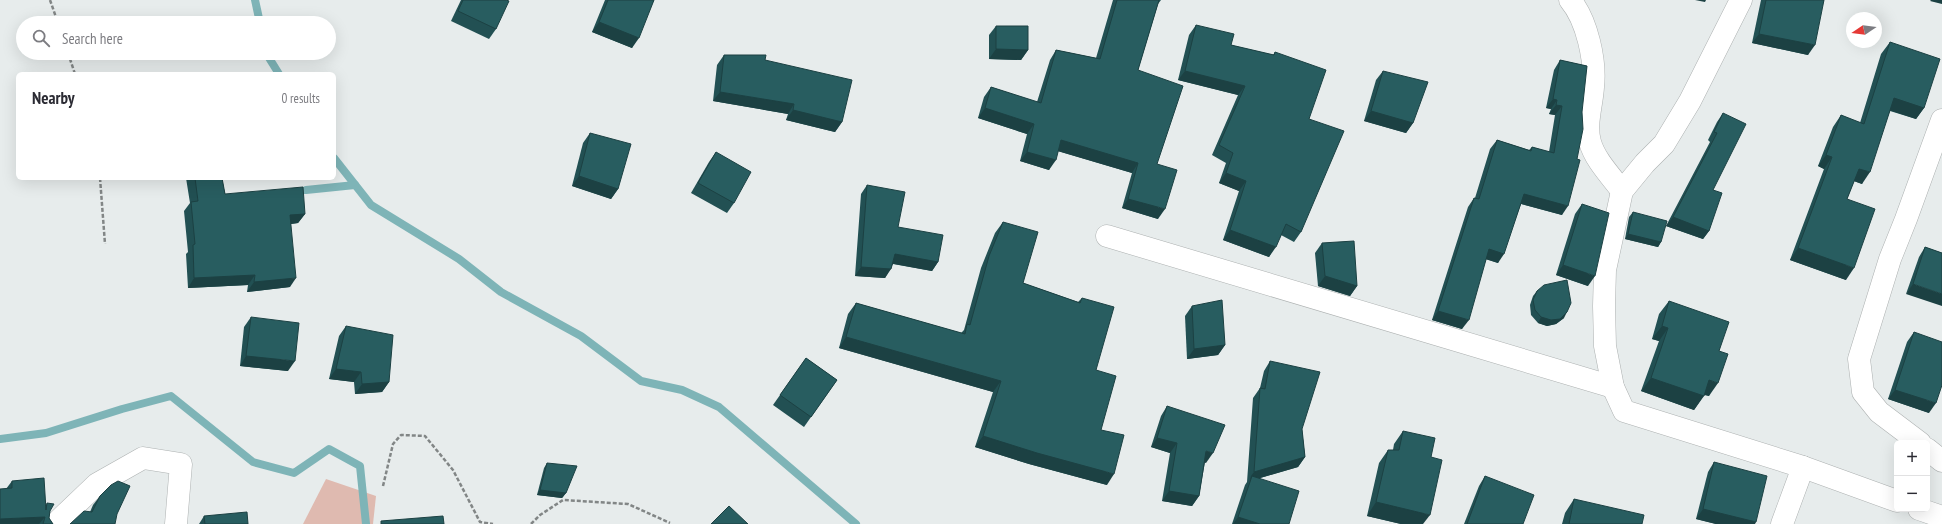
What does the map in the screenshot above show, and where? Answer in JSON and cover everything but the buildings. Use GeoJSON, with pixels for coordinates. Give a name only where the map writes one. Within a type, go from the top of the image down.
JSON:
{"type":"FeatureCollection","features":[{"type":"Feature","properties":{"kind":"street"},"geometry":{"type":"LineString","coordinates":[[1570,0],[1578,9],[1592,50],[1594,86],[1588,122],[1590,142],[1599,160],[1622,190]]}},
{"type":"Feature","properties":{"kind":"street"},"geometry":{"type":"LineString","coordinates":[[1741,0],[1690,101],[1664,144],[1645,163],[1622,190],[1605,270],[1605,346],[1613,387],[1624,411],[1803,467],[1894,500]]}},
{"type":"Feature","properties":{"kind":"street"},"geometry":{"type":"LineString","coordinates":[[1916,440],[1879,412],[1863,392],[1859,359],[1890,259],[1942,120]]}},
{"type":"Feature","properties":{"kind":"street"},"geometry":{"type":"LineString","coordinates":[[1107,236],[1613,387]]}},
{"type":"Feature","properties":{"kind":"street"},"geometry":{"type":"LineString","coordinates":[[1930,451],[1942,461]]}},
{"type":"Feature","properties":{"kind":"street"},"geometry":{"type":"LineString","coordinates":[[55,524],[97,484],[143,458],[181,464],[176,524]]}},
{"type":"Feature","properties":{"kind":"street"},"geometry":{"type":"LineString","coordinates":[[1782,524],[1803,467]]}},
{"type":"Feature","properties":{"kind":"street"},"geometry":{"type":"LineString","coordinates":[[1928,512],[1942,517]]}},
{"type":"Feature","properties":{"kind":"path"},"geometry":{"type":"LineString","coordinates":[[50,0],[56,16]]}},
{"type":"Feature","properties":{"kind":"path"},"geometry":{"type":"LineString","coordinates":[[70,60],[74,72]]}},
{"type":"Feature","properties":{"kind":"path"},"geometry":{"type":"LineString","coordinates":[[100,180],[105,244]]}},
{"type":"Feature","properties":{"kind":"path"},"geometry":{"type":"LineString","coordinates":[[383,486],[393,444],[401,435],[425,436],[453,470],[480,522],[493,524]]}},
{"type":"Feature","properties":{"kind":"path"},"geometry":{"type":"LineString","coordinates":[[532,524],[540,516],[563,500],[628,504],[670,523]]}},
{"type":"Feature","properties":{"kind":"shaded area"},"geometry":{"type":"Polygon","coordinates":[[[326,479],[376,496],[373,524],[303,524],[326,479]]]}},
{"type":"Feature","properties":{"kind":"waterway"},"geometry":{"type":"LineString","coordinates":[[255,0],[258,16]]}},
{"type":"Feature","properties":{"kind":"waterway"},"geometry":{"type":"LineString","coordinates":[[270,60],[278,72]]}},
{"type":"Feature","properties":{"kind":"waterway"},"geometry":{"type":"LineString","coordinates":[[336,161],[371,205],[459,259],[501,292],[581,336],[641,381],[682,390],[719,407],[856,524]]}},
{"type":"Feature","properties":{"kind":"waterway"},"geometry":{"type":"LineString","coordinates":[[306,190],[355,185]]}},
{"type":"Feature","properties":{"kind":"waterway"},"geometry":{"type":"LineString","coordinates":[[0,439],[46,433],[122,409],[171,396],[253,462],[294,473],[329,449],[360,466],[366,524]]}}]}
